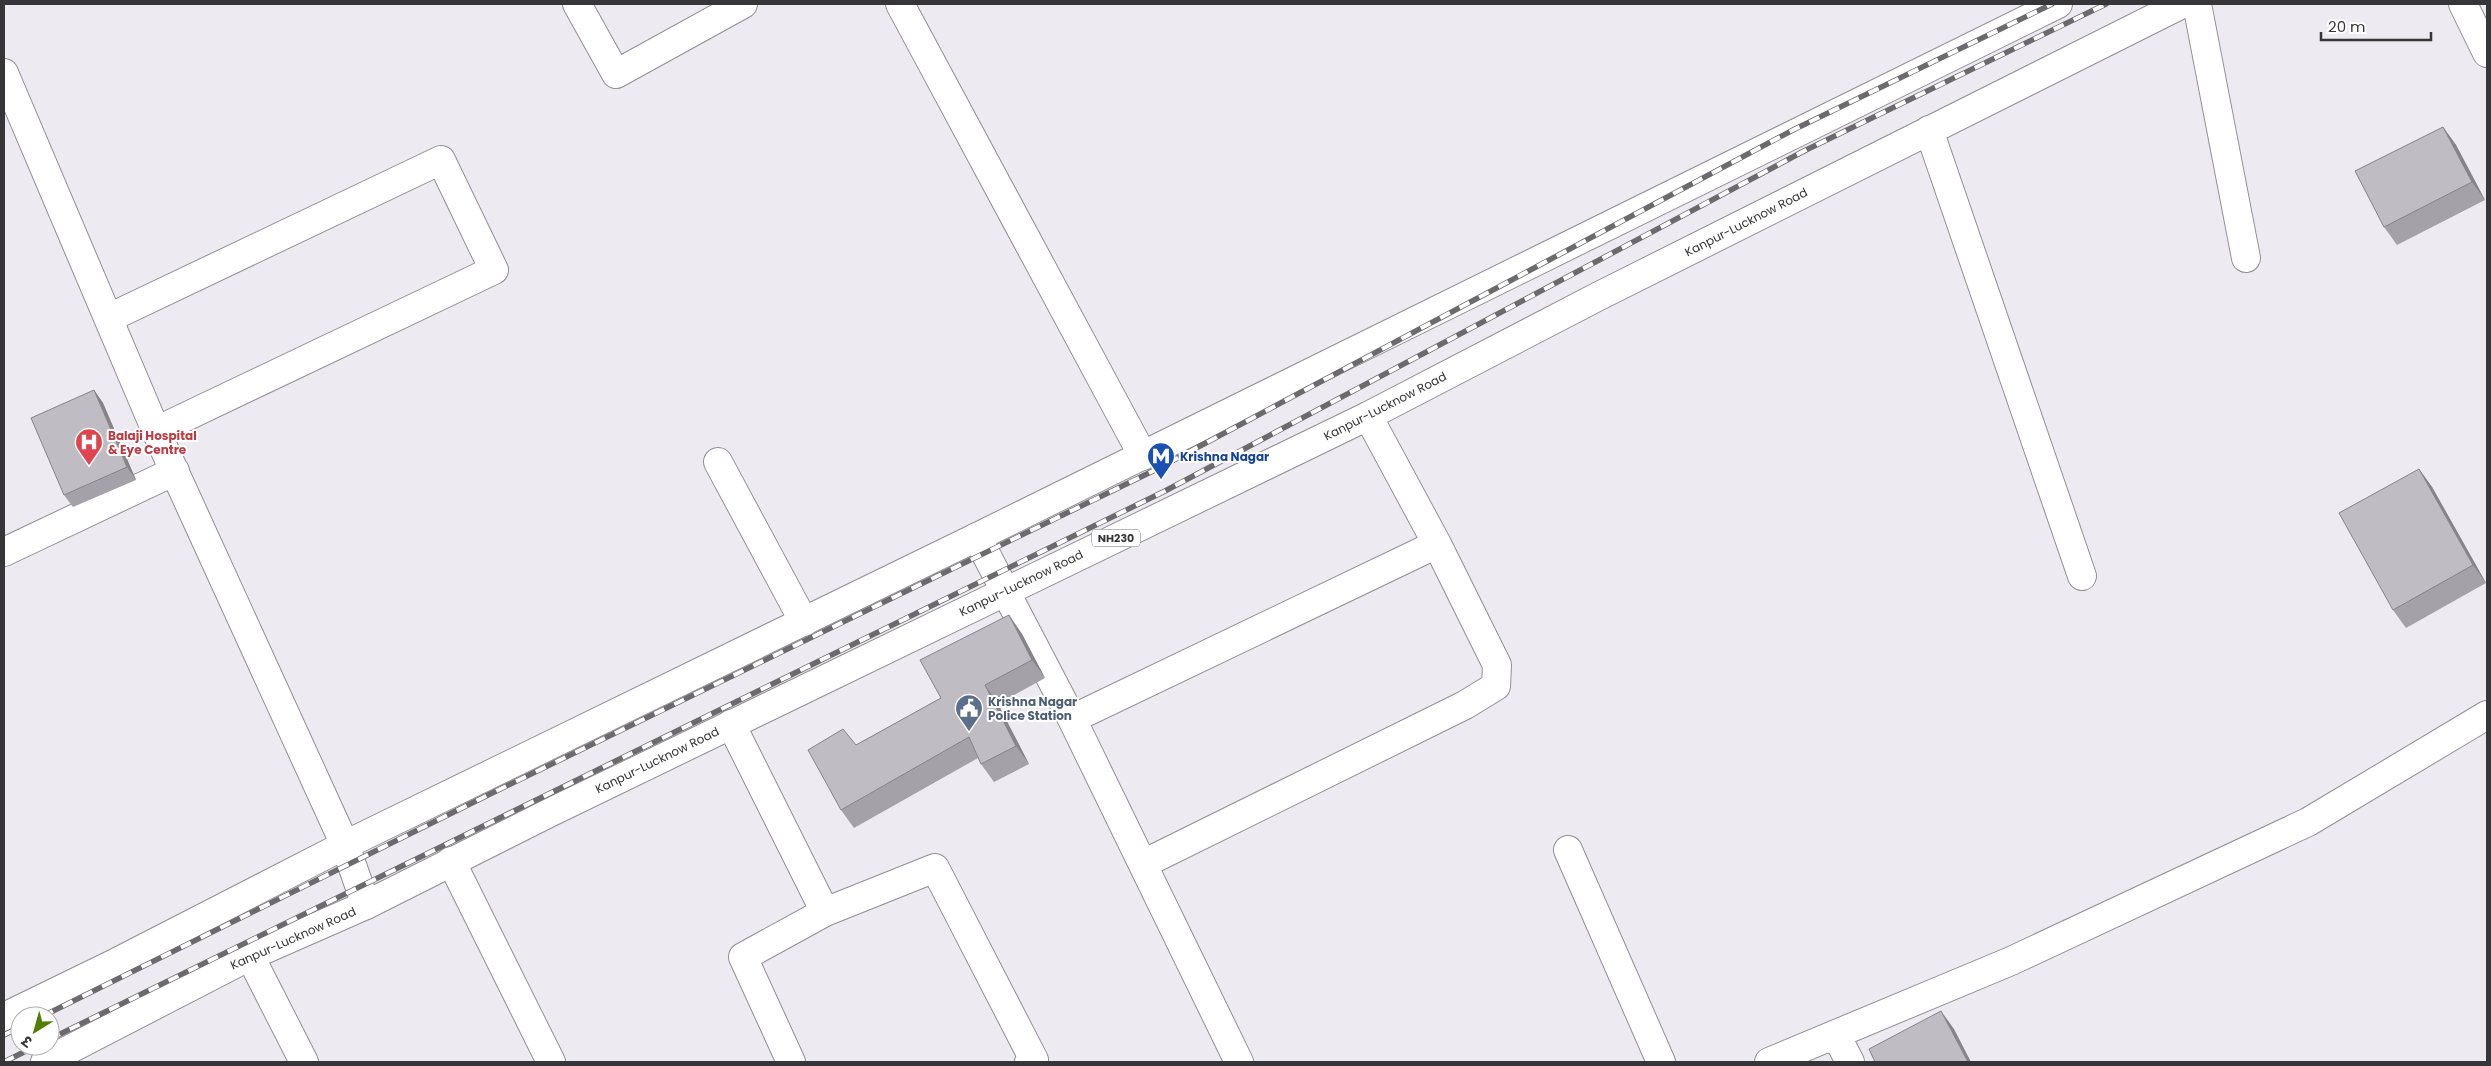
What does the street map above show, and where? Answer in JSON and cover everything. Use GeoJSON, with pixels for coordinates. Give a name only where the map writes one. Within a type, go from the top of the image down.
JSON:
{"type":"FeatureCollection","features":[{"type":"Feature","properties":{"kind":"main road"},"geometry":{"type":"LineString","coordinates":[[577,4],[616,74],[742,4]]}},
{"type":"Feature","properties":{"kind":"main road"},"geometry":{"type":"LineString","coordinates":[[900,4],[1142,456]]}},
{"type":"Feature","properties":{"kind":"main road"},"geometry":{"type":"LineString","coordinates":[[4,1017],[113,964],[345,845],[804,622],[2058,4]]}},
{"type":"Feature","properties":{"kind":"main road","name":"Kanpur-Lucknow Road"},"geometry":{"type":"LineString","coordinates":[[45,1062],[250,956],[366,905],[451,861],[731,724],[1368,416],[1599,296],[2182,4]]}},
{"type":"Feature","properties":{"kind":"main road"},"geometry":{"type":"LineString","coordinates":[[2196,4],[2246,258]]}},
{"type":"Feature","properties":{"kind":"main road"},"geometry":{"type":"LineString","coordinates":[[2463,4],[2487,53]]}},
{"type":"Feature","properties":{"kind":"main road"},"geometry":{"type":"LineString","coordinates":[[4,73],[156,431],[345,845],[366,905]]}},
{"type":"Feature","properties":{"kind":"main road"},"geometry":{"type":"LineString","coordinates":[[1930,130],[2082,576]]}},
{"type":"Feature","properties":{"kind":"main road"},"geometry":{"type":"LineString","coordinates":[[109,318],[441,160],[494,270],[156,431]]}},
{"type":"Feature","properties":{"kind":"main road"},"geometry":{"type":"LineString","coordinates":[[1143,864],[1465,705],[1496,686],[1497,665],[1437,544],[1368,416]]}},
{"type":"Feature","properties":{"kind":"main road"},"geometry":{"type":"LineString","coordinates":[[718,462],[804,622]]}},
{"type":"Feature","properties":{"kind":"main road"},"geometry":{"type":"LineString","coordinates":[[4,552],[174,471]]}},
{"type":"Feature","properties":{"kind":"main road"},"geometry":{"type":"LineString","coordinates":[[977,537],[1007,590],[1072,719],[1239,1062]]}},
{"type":"Feature","properties":{"kind":"main road"},"geometry":{"type":"LineString","coordinates":[[1072,719],[1437,544]]}},
{"type":"Feature","properties":{"kind":"main road"},"geometry":{"type":"LineString","coordinates":[[1769,1062],[2011,961],[2308,822],[2487,715]]}},
{"type":"Feature","properties":{"kind":"main road"},"geometry":{"type":"LineString","coordinates":[[731,724],[825,912]]}},
{"type":"Feature","properties":{"kind":"main road"},"geometry":{"type":"LineString","coordinates":[[1568,850],[1661,1062]]}},
{"type":"Feature","properties":{"kind":"main road"},"geometry":{"type":"LineString","coordinates":[[451,861],[552,1062]]}},
{"type":"Feature","properties":{"kind":"main road"},"geometry":{"type":"LineString","coordinates":[[791,1062],[743,957],[825,912],[935,868],[1034,1060],[1029,1062]]}},
{"type":"Feature","properties":{"kind":"main road"},"geometry":{"type":"LineString","coordinates":[[250,956],[304,1062]]}},
{"type":"Feature","properties":{"kind":"main road"},"geometry":{"type":"LineString","coordinates":[[1836,1035],[1850,1062]]}},
{"type":"Feature","properties":{"kind":"building"},"geometry":{"type":"Polygon","coordinates":[[[2443,127],[2472,182],[2384,227],[2355,171],[2443,127]]]}},
{"type":"Feature","properties":{"kind":"building"},"geometry":{"type":"Polygon","coordinates":[[[94,390],[127,467],[64,495],[31,418],[94,390]]]}},
{"type":"Feature","properties":{"kind":"building"},"geometry":{"type":"Polygon","coordinates":[[[2419,469],[2473,565],[2393,610],[2339,513],[2419,469]]]}},
{"type":"Feature","properties":{"kind":"building","name":"Krishna Nagar Police Station"},"geometry":{"type":"Polygon","coordinates":[[[1009,615],[1032,660],[985,685],[1016,746],[981,764],[969,737],[841,810],[808,750],[843,729],[856,745],[941,698],[920,660],[1009,615]]]}},
{"type":"Feature","properties":{"kind":"building"},"geometry":{"type":"Polygon","coordinates":[[[1941,1011],[1968,1062],[1875,1062],[1869,1049],[1941,1011]]]}},
{"type":"Feature","properties":{"kind":"railway"},"geometry":{"type":"LineString","coordinates":[[60,1008],[486,796],[1155,470],[1793,130],[2052,4]]}},
{"type":"Feature","properties":{"kind":"railway"},"geometry":{"type":"LineString","coordinates":[[60,1034],[1165,491],[1804,151],[2106,4]]}},
{"type":"Feature","properties":{"kind":"railway"},"geometry":{"type":"LineString","coordinates":[[4,1035],[10,1032]]}},
{"type":"Feature","properties":{"kind":"railway"},"geometry":{"type":"LineString","coordinates":[[4,1062],[16,1056]]}},
{"type":"Feature","properties":{"kind":"place","name":"Balaji Hospital & Eye Centre"},"geometry":{"type":"Point","coordinates":[89,466]}},
{"type":"Feature","properties":{"kind":"place","name":"Krishna Nagar"},"geometry":{"type":"Point","coordinates":[1161,480]}},
{"type":"Feature","properties":{"kind":"place","name":"Krishna Nagar Police Station"},"geometry":{"type":"Point","coordinates":[969,732]}}]}
